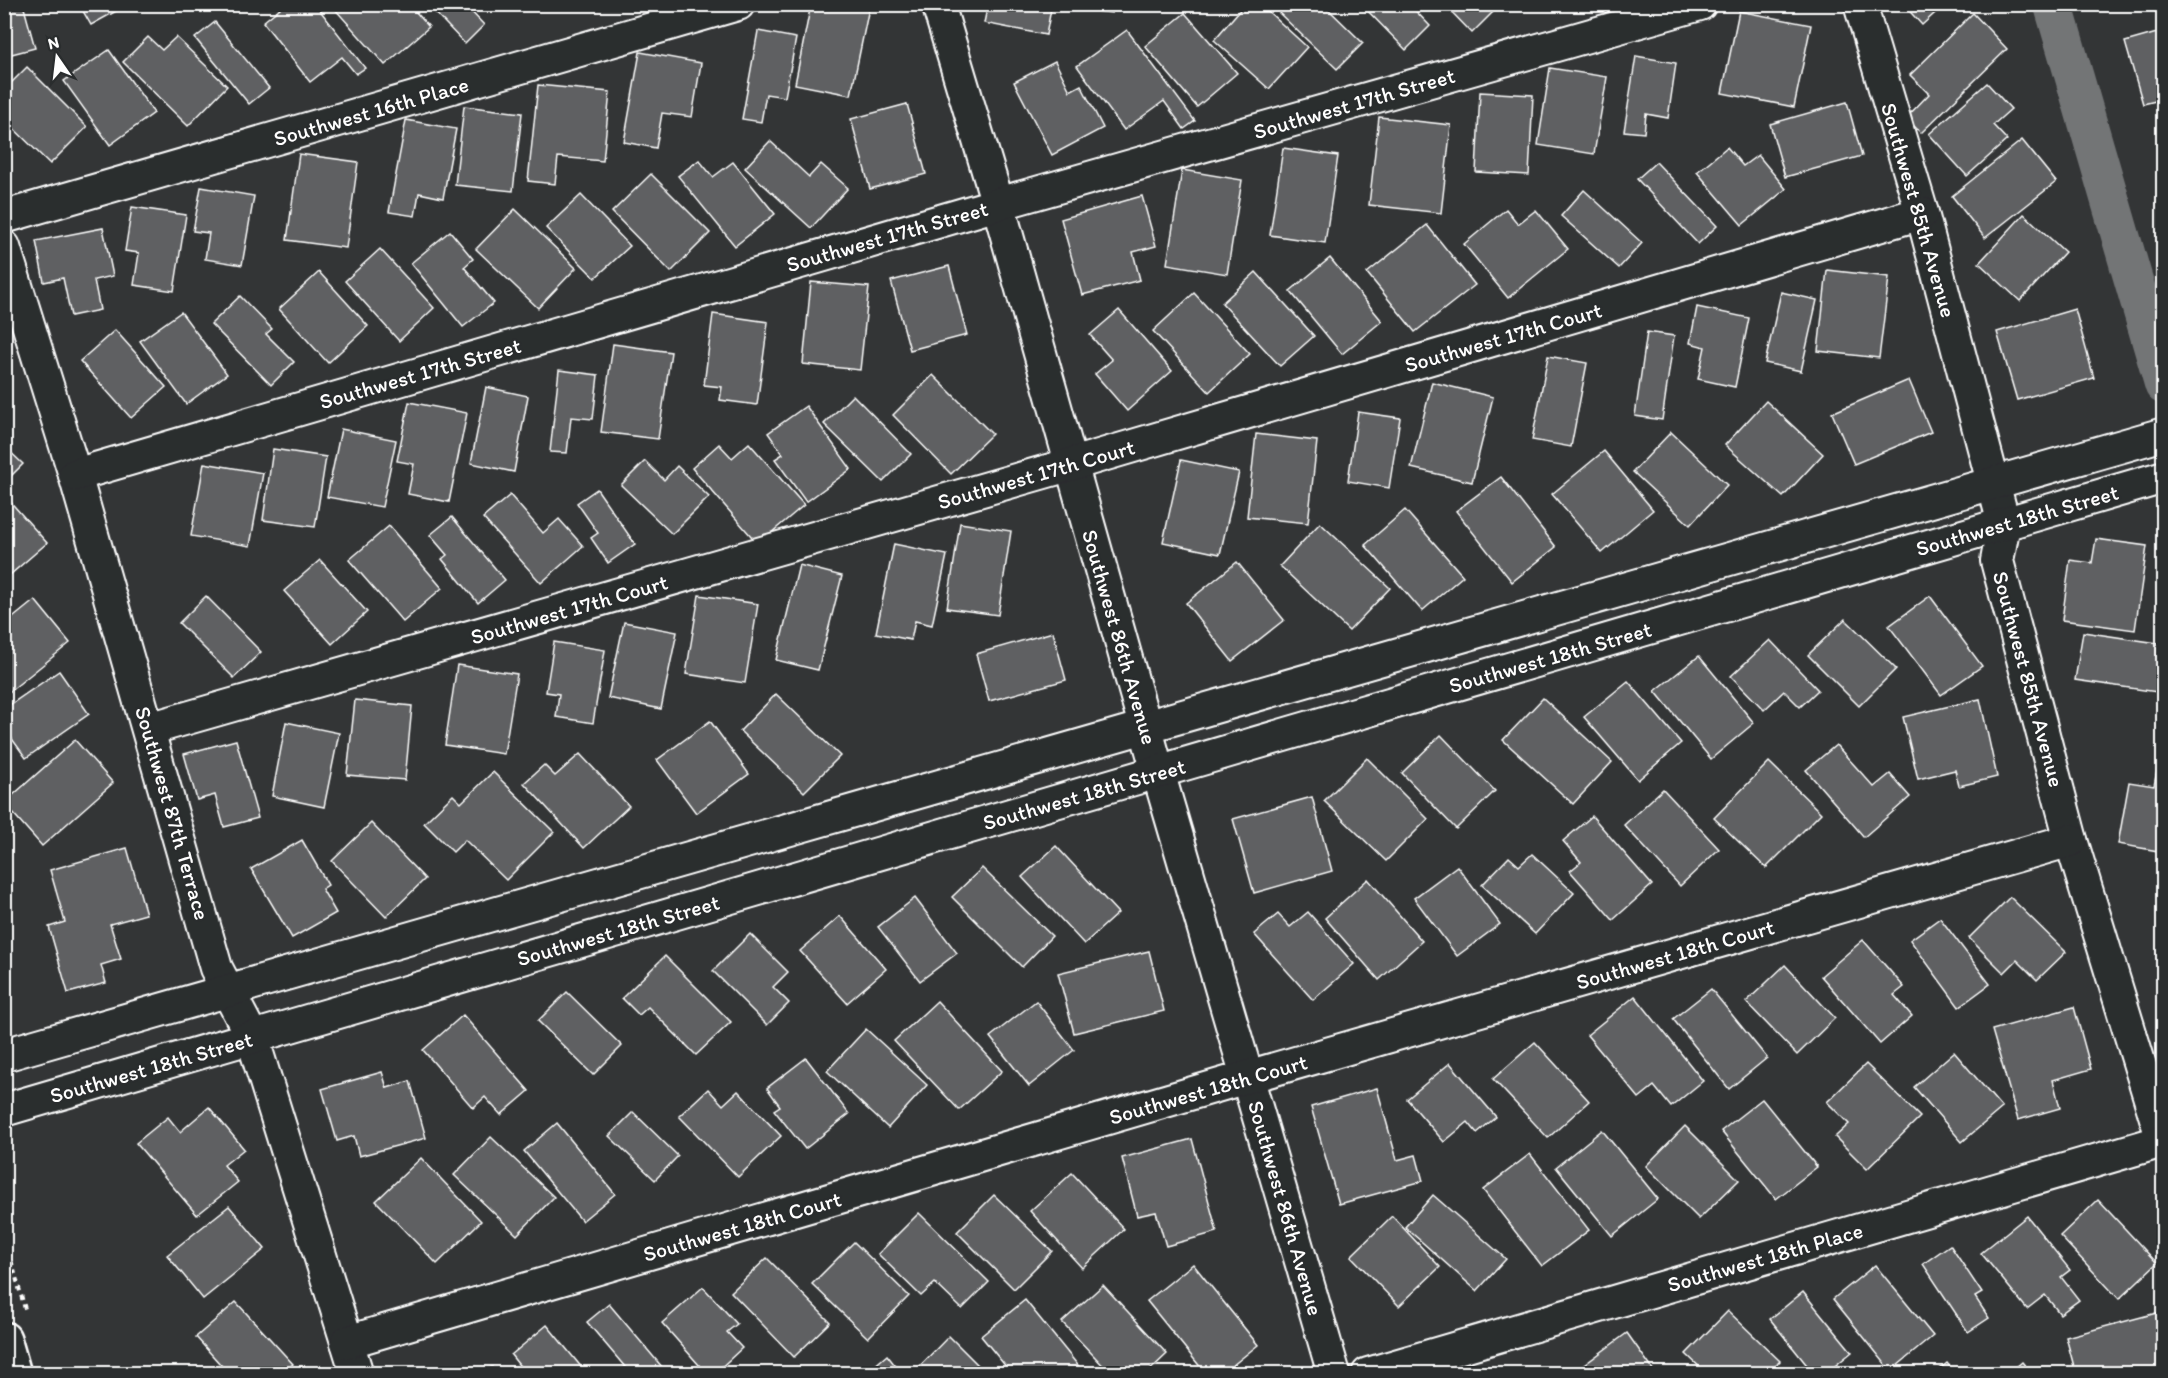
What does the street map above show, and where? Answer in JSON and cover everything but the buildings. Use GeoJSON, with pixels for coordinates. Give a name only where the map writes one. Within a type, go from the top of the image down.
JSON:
{"type":"FeatureCollection","features":[{"type":"Feature","properties":{"kind":"main road"},"geometry":{"type":"LineString","coordinates":[[4,1339],[14,1374]]}},
{"type":"Feature","properties":{"kind":"street","name":"Southwest 16th Place"},"geometry":{"type":"LineString","coordinates":[[4,217],[738,4]]}},
{"type":"Feature","properties":{"kind":"street","name":"Southwest 86th Avenue"},"geometry":{"type":"LineString","coordinates":[[938,4],[998,204],[1144,725],[1334,1374]]}},
{"type":"Feature","properties":{"kind":"street","name":"Southwest 17th Street"},"geometry":{"type":"LineString","coordinates":[[75,475],[998,204],[1700,4]]}},
{"type":"Feature","properties":{"kind":"street","name":"Southwest 85th Avenue"},"geometry":{"type":"LineString","coordinates":[[1860,4],[1922,213],[2004,524],[1997,561],[2071,840],[2163,1142]]}},
{"type":"Feature","properties":{"kind":"street","name":"Southwest 17th Court"},"geometry":{"type":"LineString","coordinates":[[149,729],[1072,464],[1922,213]]}},
{"type":"Feature","properties":{"kind":"street","name":"Southwest 87th Terrace"},"geometry":{"type":"LineString","coordinates":[[4,247],[75,475],[216,968],[252,1037],[357,1374]]}},
{"type":"Feature","properties":{"kind":"street","name":"Southwest 18th Street"},"geometry":{"type":"LineString","coordinates":[[4,1054],[2163,434]]}},
{"type":"Feature","properties":{"kind":"street","name":"Southwest 18th Street"},"geometry":{"type":"LineString","coordinates":[[4,1110],[2163,477]]}},
{"type":"Feature","properties":{"kind":"street","name":"Southwest 18th Court"},"geometry":{"type":"LineString","coordinates":[[347,1342],[1247,1077],[2071,840]]}},
{"type":"Feature","properties":{"kind":"street","name":"Southwest 18th Place"},"geometry":{"type":"LineString","coordinates":[[1368,1374],[2163,1142]]}},
{"type":"Feature","properties":{"kind":"path"},"geometry":{"type":"LineString","coordinates":[[4,1235],[26,1314]]}},
{"type":"Feature","properties":{"kind":"waterway"},"geometry":{"type":"LineString","coordinates":[[2053,4],[2164,385]]}}]}
